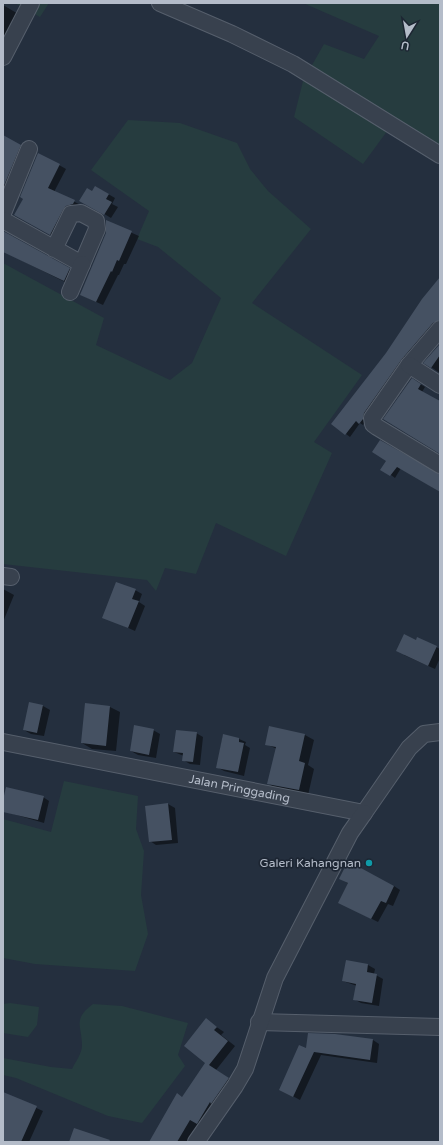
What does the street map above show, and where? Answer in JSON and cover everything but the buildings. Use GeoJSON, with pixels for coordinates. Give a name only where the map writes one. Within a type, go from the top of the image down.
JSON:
{"type":"FeatureCollection","features":[{"type":"Feature","properties":{"kind":"street"},"geometry":{"type":"LineString","coordinates":[[3,57],[31,3]]}},
{"type":"Feature","properties":{"kind":"street"},"geometry":{"type":"LineString","coordinates":[[160,3],[232,34],[293,64],[440,155]]}},
{"type":"Feature","properties":{"kind":"street"},"geometry":{"type":"LineString","coordinates":[[3,213],[29,149]]}},
{"type":"Feature","properties":{"kind":"street"},"geometry":{"type":"LineString","coordinates":[[54,248],[71,214],[77,212],[93,219],[97,224],[97,229],[70,292]]}},
{"type":"Feature","properties":{"kind":"street"},"geometry":{"type":"LineString","coordinates":[[3,220],[82,264]]}},
{"type":"Feature","properties":{"kind":"street"},"geometry":{"type":"LineString","coordinates":[[440,329],[409,366],[374,412],[372,421],[377,427],[440,465]]}},
{"type":"Feature","properties":{"kind":"street"},"geometry":{"type":"LineString","coordinates":[[409,366],[440,385]]}},
{"type":"Feature","properties":{"kind":"street"},"geometry":{"type":"LineString","coordinates":[[196,1142],[245,1069],[259,1022],[275,978],[350,833],[409,748],[424,734],[440,732]]}},
{"type":"Feature","properties":{"kind":"street","name":"Jalan Pringgading"},"geometry":{"type":"LineString","coordinates":[[3,742],[364,812]]}},
{"type":"Feature","properties":{"kind":"street"},"geometry":{"type":"LineString","coordinates":[[259,1022],[440,1027]]}},
{"type":"Feature","properties":{"kind":"green space"},"geometry":{"type":"Polygon","coordinates":[[[15,3],[49,3],[40,17],[15,3]]]}},
{"type":"Feature","properties":{"kind":"green space"},"geometry":{"type":"Polygon","coordinates":[[[303,3],[440,3],[440,162],[388,130],[363,164],[294,117],[303,81],[324,44],[364,59],[379,36],[303,3]]]}},
{"type":"Feature","properties":{"kind":"green space"},"geometry":{"type":"Polygon","coordinates":[[[128,120],[180,123],[237,143],[250,169],[268,191],[311,229],[252,303],[362,375],[314,442],[332,453],[286,556],[216,523],[196,574],[165,568],[156,591],[147,580],[3,564],[3,263],[104,318],[96,345],[170,380],[192,363],[221,298],[158,247],[137,239],[149,211],[91,170],[128,120]]]}},
{"type":"Feature","properties":{"kind":"green space"},"geometry":{"type":"Polygon","coordinates":[[[64,781],[138,796],[136,829],[144,851],[141,895],[148,934],[135,971],[35,964],[3,958],[3,819],[51,832],[64,781]]]}},
{"type":"Feature","properties":{"kind":"green space"},"geometry":{"type":"Polygon","coordinates":[[[10,1003],[39,1007],[37,1025],[28,1037],[3,1033],[3,1004],[10,1003]]]}},
{"type":"Feature","properties":{"kind":"green space"},"geometry":{"type":"Polygon","coordinates":[[[93,1004],[122,1006],[188,1023],[178,1055],[185,1066],[142,1123],[108,1116],[16,1078],[3,1075],[3,1058],[51,1067],[72,1069],[82,1049],[80,1019],[82,1014],[93,1004]]]}},
{"type":"Feature","properties":{"kind":"place","name":"Galeri Kahangnan"},"geometry":{"type":"Point","coordinates":[369,863]}}]}
